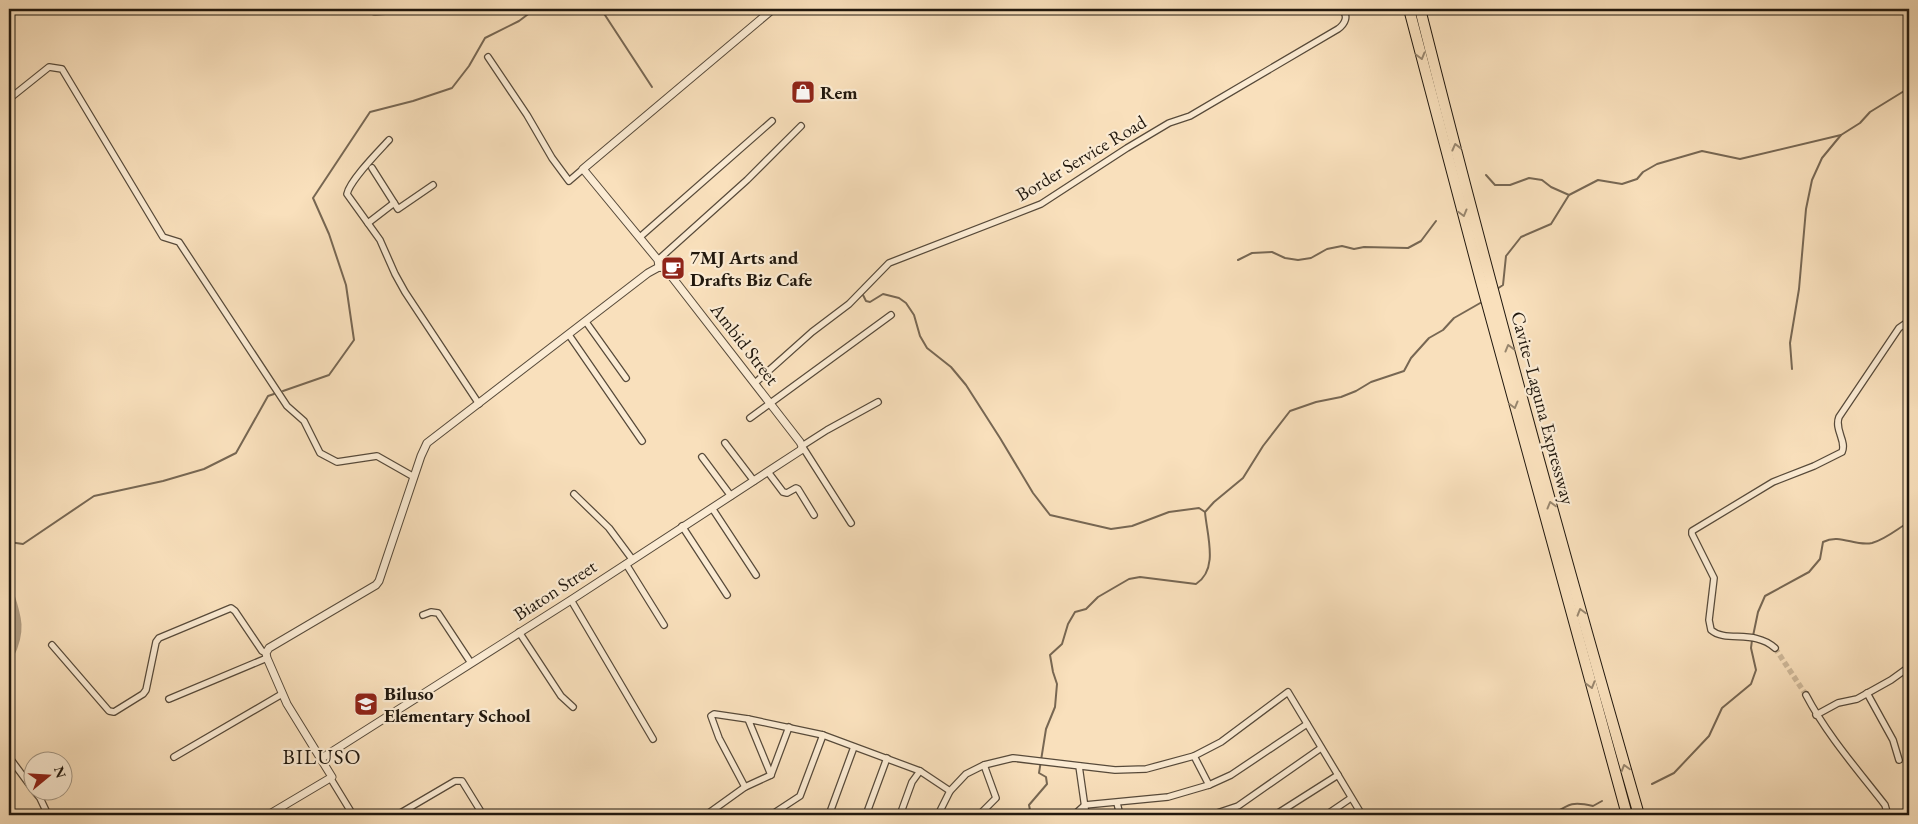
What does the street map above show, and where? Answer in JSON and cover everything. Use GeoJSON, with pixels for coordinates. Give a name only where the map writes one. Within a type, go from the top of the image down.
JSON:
{"type":"FeatureCollection","features":[{"type":"Feature","properties":{"kind":"highway","name":"Cavite–Laguna Expressway"},"geometry":{"type":"LineString","coordinates":[[1410,9],[1559,553],[1639,815]]}},
{"type":"Feature","properties":{"kind":"highway","name":"Cavite–Laguna Expressway"},"geometry":{"type":"LineString","coordinates":[[1420,9],[1486,282]]}},
{"type":"Feature","properties":{"kind":"highway","name":"Cavite–Laguna Expressway"},"geometry":{"type":"LineString","coordinates":[[1564,569],[1628,815]]}},
{"type":"Feature","properties":{"kind":"street"},"geometry":{"type":"LineString","coordinates":[[488,57],[527,115],[552,158],[569,181],[773,9]]}},
{"type":"Feature","properties":{"kind":"street","name":"Border Service Road"},"geometry":{"type":"LineString","coordinates":[[755,383],[812,332],[849,304],[889,263],[1041,204],[1126,148],[1169,123],[1190,116],[1338,29],[1345,22],[1345,14],[1342,9]]}},
{"type":"Feature","properties":{"kind":"street"},"geometry":{"type":"LineString","coordinates":[[9,99],[49,67],[62,69],[163,237],[179,242],[287,406],[304,421],[320,453],[337,462],[377,456],[414,477]]}},
{"type":"Feature","properties":{"kind":"street"},"geometry":{"type":"LineString","coordinates":[[640,237],[772,121]]}},
{"type":"Feature","properties":{"kind":"street"},"geometry":{"type":"LineString","coordinates":[[267,656],[269,648],[376,585],[383,574],[420,456],[427,443],[648,273],[747,180],[801,126]]}},
{"type":"Feature","properties":{"kind":"street"},"geometry":{"type":"LineString","coordinates":[[389,140],[348,189],[347,194],[380,240],[405,292],[479,404]]}},
{"type":"Feature","properties":{"kind":"street"},"geometry":{"type":"LineString","coordinates":[[372,168],[398,210],[433,185]]}},
{"type":"Feature","properties":{"kind":"street","name":"Ambid Street"},"geometry":{"type":"LineString","coordinates":[[583,169],[640,237],[658,264],[665,268],[771,403],[802,446]]}},
{"type":"Feature","properties":{"kind":"street"},"geometry":{"type":"LineString","coordinates":[[368,223],[394,203]]}},
{"type":"Feature","properties":{"kind":"street"},"geometry":{"type":"LineString","coordinates":[[750,418],[891,315]]}},
{"type":"Feature","properties":{"kind":"street"},"geometry":{"type":"LineString","coordinates":[[1774,648],[1770,643],[1759,638],[1720,635],[1711,630],[1709,620],[1714,578],[1692,531],[1773,482],[1814,466],[1842,452],[1844,446],[1837,425],[1839,417],[1899,328],[1909,321]]}},
{"type":"Feature","properties":{"kind":"street"},"geometry":{"type":"LineString","coordinates":[[586,322],[626,378]]}},
{"type":"Feature","properties":{"kind":"street"},"geometry":{"type":"LineString","coordinates":[[569,335],[642,441]]}},
{"type":"Feature","properties":{"kind":"street"},"geometry":{"type":"LineString","coordinates":[[851,524],[802,446],[878,402]]}},
{"type":"Feature","properties":{"kind":"street"},"geometry":{"type":"LineString","coordinates":[[726,443],[754,481]]}},
{"type":"Feature","properties":{"kind":"street","name":"Biaton Street"},"geometry":{"type":"LineString","coordinates":[[322,758],[799,452],[802,446]]}},
{"type":"Feature","properties":{"kind":"street"},"geometry":{"type":"LineString","coordinates":[[702,457],[731,496]]}},
{"type":"Feature","properties":{"kind":"street"},"geometry":{"type":"LineString","coordinates":[[768,472],[783,492],[787,493],[798,488],[814,516]]}},
{"type":"Feature","properties":{"kind":"street"},"geometry":{"type":"LineString","coordinates":[[574,494],[609,528],[664,625]]}},
{"type":"Feature","properties":{"kind":"street"},"geometry":{"type":"LineString","coordinates":[[712,508],[756,575]]}},
{"type":"Feature","properties":{"kind":"street"},"geometry":{"type":"LineString","coordinates":[[682,526],[726,595]]}},
{"type":"Feature","properties":{"kind":"street"},"geometry":{"type":"LineString","coordinates":[[571,600],[653,739]]}},
{"type":"Feature","properties":{"kind":"street"},"geometry":{"type":"LineString","coordinates":[[52,646],[109,711],[114,712],[143,694],[146,690],[156,642],[160,638],[231,608],[267,656],[282,694],[322,758],[331,775],[331,779],[353,815]]}},
{"type":"Feature","properties":{"kind":"street"},"geometry":{"type":"LineString","coordinates":[[423,615],[438,613],[471,663]]}},
{"type":"Feature","properties":{"kind":"street"},"geometry":{"type":"LineString","coordinates":[[519,632],[561,696],[573,707]]}},
{"type":"Feature","properties":{"kind":"street"},"geometry":{"type":"LineString","coordinates":[[169,699],[267,656]]}},
{"type":"Feature","properties":{"kind":"street"},"geometry":{"type":"LineString","coordinates":[[1816,715],[1836,704],[1854,700],[1891,680],[1909,667]]}},
{"type":"Feature","properties":{"kind":"street"},"geometry":{"type":"LineString","coordinates":[[938,815],[950,791],[966,774],[984,766],[1013,758],[1115,770],[1138,770],[1194,756],[1221,742],[1288,692],[1362,815]]}},
{"type":"Feature","properties":{"kind":"street"},"geometry":{"type":"LineString","coordinates":[[1867,693],[1893,740],[1899,760]]}},
{"type":"Feature","properties":{"kind":"street"},"geometry":{"type":"LineString","coordinates":[[174,757],[282,694]]}},
{"type":"Feature","properties":{"kind":"street"},"geometry":{"type":"LineString","coordinates":[[1806,695],[1816,715],[1885,810]]}},
{"type":"Feature","properties":{"kind":"street"},"geometry":{"type":"LineString","coordinates":[[745,787],[719,738],[711,716],[714,714],[789,727],[823,736],[920,771],[950,791]]}},
{"type":"Feature","properties":{"kind":"street"},"geometry":{"type":"LineString","coordinates":[[748,719],[771,775]]}},
{"type":"Feature","properties":{"kind":"street"},"geometry":{"type":"LineString","coordinates":[[1074,815],[1085,805],[1168,797],[1209,785],[1231,775],[1307,724]]}},
{"type":"Feature","properties":{"kind":"street"},"geometry":{"type":"LineString","coordinates":[[706,815],[745,787],[771,775],[789,727]]}},
{"type":"Feature","properties":{"kind":"street"},"geometry":{"type":"LineString","coordinates":[[771,815],[800,796],[823,736]]}},
{"type":"Feature","properties":{"kind":"street"},"geometry":{"type":"LineString","coordinates":[[829,815],[854,747]]}},
{"type":"Feature","properties":{"kind":"street"},"geometry":{"type":"LineString","coordinates":[[1211,815],[1238,806],[1321,748]]}},
{"type":"Feature","properties":{"kind":"street"},"geometry":{"type":"LineString","coordinates":[[1194,756],[1209,785]]}},
{"type":"Feature","properties":{"kind":"street"},"geometry":{"type":"LineString","coordinates":[[9,757],[22,775]]}},
{"type":"Feature","properties":{"kind":"street"},"geometry":{"type":"LineString","coordinates":[[866,815],[886,758]]}},
{"type":"Feature","properties":{"kind":"street"},"geometry":{"type":"LineString","coordinates":[[983,814],[996,798],[984,766]]}},
{"type":"Feature","properties":{"kind":"street"},"geometry":{"type":"LineString","coordinates":[[1079,766],[1086,815]]}},
{"type":"Feature","properties":{"kind":"street"},"geometry":{"type":"LineString","coordinates":[[900,815],[912,782],[920,771]]}},
{"type":"Feature","properties":{"kind":"street"},"geometry":{"type":"LineString","coordinates":[[1275,815],[1338,775]]}},
{"type":"Feature","properties":{"kind":"street"},"geometry":{"type":"LineString","coordinates":[[268,815],[331,779]]}},
{"type":"Feature","properties":{"kind":"street"},"geometry":{"type":"LineString","coordinates":[[397,815],[455,781],[462,781],[482,815]]}},
{"type":"Feature","properties":{"kind":"street"},"geometry":{"type":"LineString","coordinates":[[1326,815],[1351,798]]}},
{"type":"Feature","properties":{"kind":"street"},"geometry":{"type":"LineString","coordinates":[[42,802],[48,815]]}},
{"type":"Feature","properties":{"kind":"street"},"geometry":{"type":"LineString","coordinates":[[1117,803],[1120,815]]}},
{"type":"Feature","properties":{"kind":"waterway"},"geometry":{"type":"LineString","coordinates":[[371,9],[375,11],[395,9]]}},
{"type":"Feature","properties":{"kind":"waterway"},"geometry":{"type":"LineString","coordinates":[[283,391],[329,375],[354,340],[346,285],[329,234],[313,198],[370,112],[413,101],[452,88],[469,66],[485,38],[519,21],[535,9]]}},
{"type":"Feature","properties":{"kind":"waterway"},"geometry":{"type":"LineString","coordinates":[[601,9],[652,87]]}},
{"type":"Feature","properties":{"kind":"waterway"},"geometry":{"type":"LineString","coordinates":[[1792,369],[1790,343],[1799,289],[1806,209],[1812,180],[1822,158],[1841,135],[1860,123],[1870,112],[1909,88]]}},
{"type":"Feature","properties":{"kind":"waterway"},"geometry":{"type":"LineString","coordinates":[[1497,289],[1503,285],[1506,256],[1521,237],[1551,224],[1569,195],[1598,180],[1622,184],[1637,179],[1643,172],[1657,164],[1702,151],[1740,159],[1841,135]]}},
{"type":"Feature","properties":{"kind":"waterway"},"geometry":{"type":"LineString","coordinates":[[1486,175],[1495,185],[1510,185],[1529,178],[1542,180],[1551,187],[1569,195]]}},
{"type":"Feature","properties":{"kind":"waterway"},"geometry":{"type":"LineString","coordinates":[[1238,260],[1252,253],[1272,252],[1285,258],[1298,260],[1311,258],[1327,249],[1342,246],[1354,249],[1364,247],[1408,248],[1421,241],[1436,221]]}},
{"type":"Feature","properties":{"kind":"waterway"},"geometry":{"type":"LineString","coordinates":[[863,295],[866,301],[870,302],[883,294],[899,298],[906,303],[914,315],[920,336],[927,348],[951,367],[966,385],[1033,493],[1050,515],[1111,529],[1132,526],[1169,512],[1199,508],[1205,512]]}},
{"type":"Feature","properties":{"kind":"waterway"},"geometry":{"type":"LineString","coordinates":[[1031,815],[1029,805],[1047,784],[1046,777],[1039,773],[1046,729],[1055,707],[1057,684],[1050,655],[1062,644],[1068,624],[1075,612],[1086,609],[1098,597],[1129,579],[1140,577],[1196,584],[1203,578],[1209,561],[1210,551],[1205,512],[1243,478],[1263,446],[1290,411],[1316,402],[1341,397],[1371,382],[1404,371],[1411,358],[1429,338],[1443,330],[1454,318],[1482,302]]}},
{"type":"Feature","properties":{"kind":"waterway"},"geometry":{"type":"LineString","coordinates":[[9,542],[23,544],[94,496],[163,481],[204,469],[236,453],[268,396],[274,394]]}},
{"type":"Feature","properties":{"kind":"waterway"},"geometry":{"type":"LineString","coordinates":[[1753,636],[1758,612],[1765,596],[1809,572],[1820,559],[1823,542],[1841,539],[1866,544],[1872,543],[1909,522]]}},
{"type":"Feature","properties":{"kind":"waterway"},"geometry":{"type":"LineString","coordinates":[[9,594],[16,624],[15,639],[9,655]]}},
{"type":"Feature","properties":{"kind":"waterway"},"geometry":{"type":"LineString","coordinates":[[1652,784],[1674,773],[1709,736],[1722,708],[1751,684],[1756,670],[1751,648],[1752,640]]}},
{"type":"Feature","properties":{"kind":"waterway"},"geometry":{"type":"LineString","coordinates":[[1552,815],[1571,804],[1593,806],[1602,801]]}},
{"type":"Feature","properties":{"kind":"tunnel"},"geometry":{"type":"LineString","coordinates":[[1775,648],[1806,695]]}},
{"type":"Feature","properties":{"kind":"place","name":"Rem"},"geometry":{"type":"Point","coordinates":[803,92]}},
{"type":"Feature","properties":{"kind":"place","name":"7MJ Arts and Drafts Biz Cafe"},"geometry":{"type":"Point","coordinates":[673,268]}},
{"type":"Feature","properties":{"kind":"place","name":"Biluso Elementary School"},"geometry":{"type":"Point","coordinates":[366,704]}},
{"type":"Feature","properties":{"kind":"district","name":"BILUSO"},"geometry":{"type":"Point","coordinates":[322,756]}}]}
